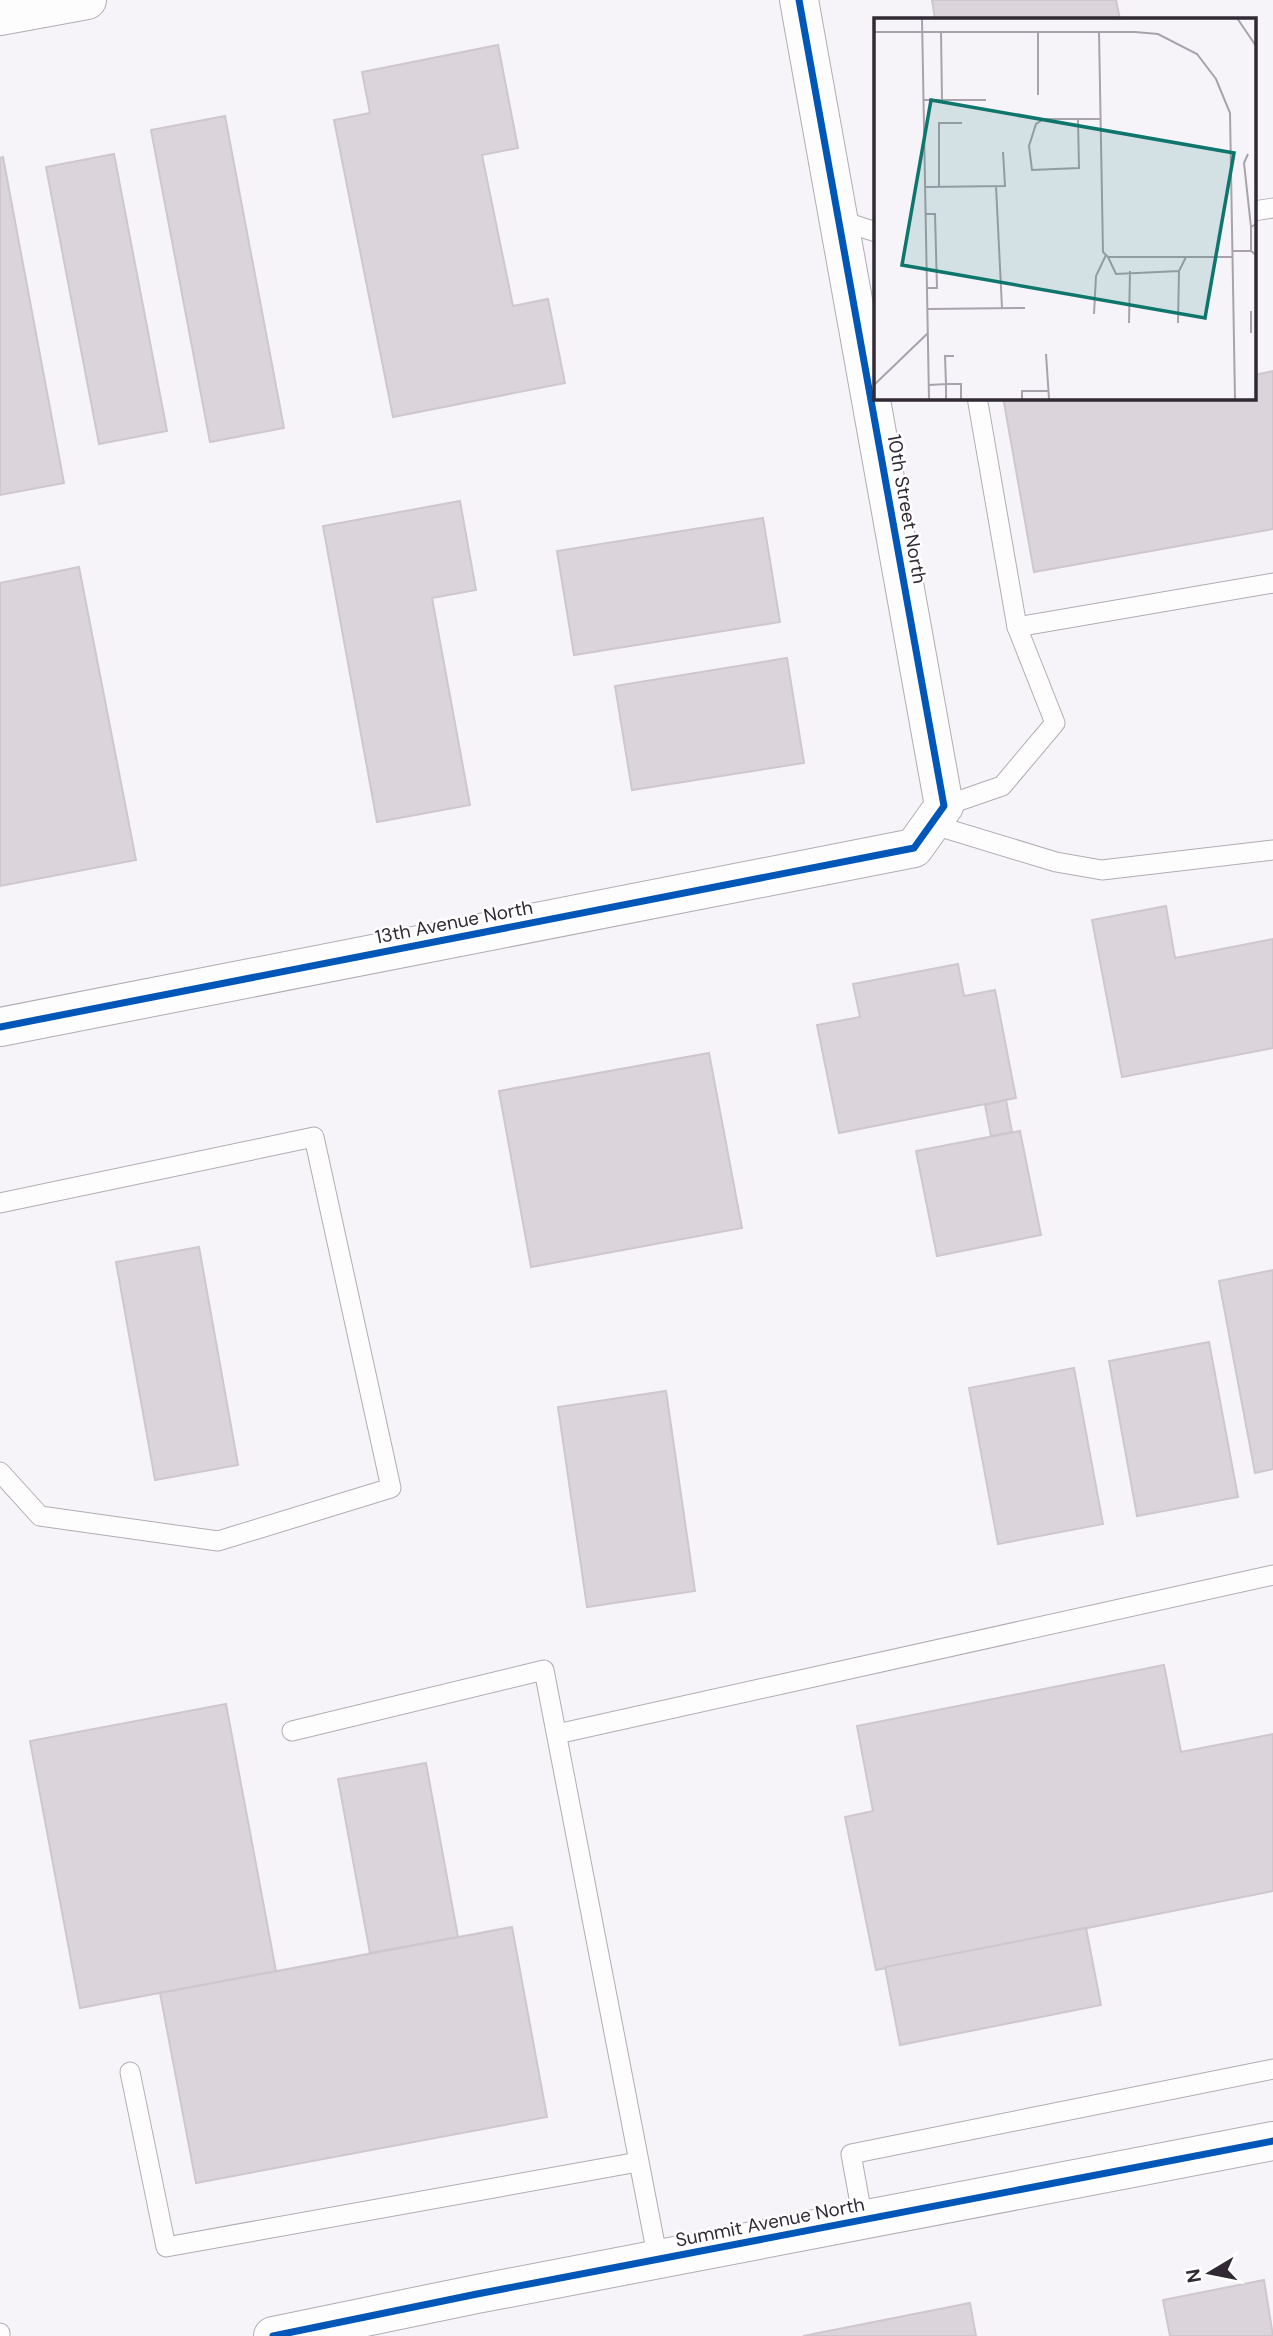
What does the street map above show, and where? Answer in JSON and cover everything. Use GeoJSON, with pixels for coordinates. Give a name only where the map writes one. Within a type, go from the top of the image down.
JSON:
{"type":"FeatureCollection","features":[{"type":"Feature","properties":{"kind":"street"},"geometry":{"type":"LineString","coordinates":[[0,16],[87,0]]}},
{"type":"Feature","properties":{"kind":"street","name":"10th Street North"},"geometry":{"type":"LineString","coordinates":[[799,0],[839,220],[930,826]]}},
{"type":"Feature","properties":{"kind":"street","name":"13th Avenue North"},"geometry":{"type":"LineString","coordinates":[[0,1027],[930,826]]}},
{"type":"Feature","properties":{"kind":"street","name":"Summit Avenue North"},"geometry":{"type":"LineString","coordinates":[[273,2336],[1273,2141]]}},
{"type":"Feature","properties":{"kind":"lane"},"geometry":{"type":"LineString","coordinates":[[839,220],[874,231]]}},
{"type":"Feature","properties":{"kind":"lane"},"geometry":{"type":"LineString","coordinates":[[930,826],[1002,786],[1055,723],[1017,627],[977,399]]}},
{"type":"Feature","properties":{"kind":"lane"},"geometry":{"type":"LineString","coordinates":[[1017,627],[1273,583]]}},
{"type":"Feature","properties":{"kind":"lane"},"geometry":{"type":"LineString","coordinates":[[930,826],[1056,862],[1102,870],[1273,850]]}},
{"type":"Feature","properties":{"kind":"lane"},"geometry":{"type":"LineString","coordinates":[[0,1203],[314,1137],[391,1488],[218,1541],[40,1516],[0,1472]]}},
{"type":"Feature","properties":{"kind":"lane"},"geometry":{"type":"LineString","coordinates":[[557,1734],[1273,1575]]}},
{"type":"Feature","properties":{"kind":"lane"},"geometry":{"type":"LineString","coordinates":[[292,1731],[544,1670],[657,2260]]}},
{"type":"Feature","properties":{"kind":"lane"},"geometry":{"type":"LineString","coordinates":[[863,2220],[851,2154],[1273,2070]]}},
{"type":"Feature","properties":{"kind":"lane"},"geometry":{"type":"LineString","coordinates":[[130,2072],[166,2248],[638,2162]]}},
{"type":"Feature","properties":{"kind":"building"},"geometry":{"type":"Polygon","coordinates":[[[932,0],[1116,0],[1120,18],[935,18],[932,0]]]}},
{"type":"Feature","properties":{"kind":"building"},"geometry":{"type":"Polygon","coordinates":[[[498,45],[518,148],[482,155],[513,306],[548,299],[565,383],[393,417],[334,120],[370,113],[362,72],[498,45]]]}},
{"type":"Feature","properties":{"kind":"building"},"geometry":{"type":"Polygon","coordinates":[[[225,116],[284,428],[210,442],[151,130],[225,116]]]}},
{"type":"Feature","properties":{"kind":"building"},"geometry":{"type":"Polygon","coordinates":[[[114,154],[167,431],[99,444],[46,167],[114,154]]]}},
{"type":"Feature","properties":{"kind":"building"},"geometry":{"type":"Polygon","coordinates":[[[3,157],[64,483],[0,495],[0,158],[3,157]]]}},
{"type":"Feature","properties":{"kind":"building"},"geometry":{"type":"Polygon","coordinates":[[[1273,371],[1273,529],[1034,572],[1003,399],[1256,399],[1256,375],[1273,371]]]}},
{"type":"Feature","properties":{"kind":"building"},"geometry":{"type":"Polygon","coordinates":[[[460,501],[476,590],[432,598],[470,805],[377,822],[323,526],[460,501]]]}},
{"type":"Feature","properties":{"kind":"building"},"geometry":{"type":"Polygon","coordinates":[[[763,518],[780,622],[574,655],[557,551],[763,518]]]}},
{"type":"Feature","properties":{"kind":"building"},"geometry":{"type":"Polygon","coordinates":[[[79,567],[136,860],[0,886],[0,583],[79,567]]]}},
{"type":"Feature","properties":{"kind":"building"},"geometry":{"type":"Polygon","coordinates":[[[787,658],[804,763],[632,790],[615,686],[787,658]]]}},
{"type":"Feature","properties":{"kind":"building"},"geometry":{"type":"Polygon","coordinates":[[[1166,906],[1175,958],[1273,939],[1273,1048],[1122,1077],[1092,920],[1166,906]]]}},
{"type":"Feature","properties":{"kind":"building"},"geometry":{"type":"Polygon","coordinates":[[[958,964],[964,996],[995,990],[1016,1098],[839,1133],[817,1025],[860,1017],[853,984],[958,964]]]}},
{"type":"Feature","properties":{"kind":"building"},"geometry":{"type":"Polygon","coordinates":[[[709,1053],[742,1228],[531,1267],[499,1091],[709,1053]]]}},
{"type":"Feature","properties":{"kind":"building"},"geometry":{"type":"Polygon","coordinates":[[[1006,1100],[1012,1132],[991,1136],[985,1105],[1006,1100]]]}},
{"type":"Feature","properties":{"kind":"building"},"geometry":{"type":"Polygon","coordinates":[[[1020,1131],[1041,1235],[937,1256],[916,1151],[1020,1131]]]}},
{"type":"Feature","properties":{"kind":"building"},"geometry":{"type":"Polygon","coordinates":[[[199,1247],[238,1465],[155,1480],[116,1262],[199,1247]]]}},
{"type":"Feature","properties":{"kind":"building"},"geometry":{"type":"Polygon","coordinates":[[[1273,1270],[1273,1469],[1255,1473],[1219,1281],[1273,1270]]]}},
{"type":"Feature","properties":{"kind":"building"},"geometry":{"type":"Polygon","coordinates":[[[1209,1342],[1238,1497],[1137,1516],[1109,1361],[1209,1342]]]}},
{"type":"Feature","properties":{"kind":"building"},"geometry":{"type":"Polygon","coordinates":[[[1074,1368],[1103,1524],[998,1544],[969,1388],[1074,1368]]]}},
{"type":"Feature","properties":{"kind":"building"},"geometry":{"type":"Polygon","coordinates":[[[666,1391],[695,1591],[587,1607],[558,1407],[666,1391]]]}},
{"type":"Feature","properties":{"kind":"building"},"geometry":{"type":"Polygon","coordinates":[[[1164,1665],[1181,1752],[1273,1734],[1273,1891],[876,1970],[845,1817],[873,1811],[857,1726],[1164,1665]]]}},
{"type":"Feature","properties":{"kind":"building"},"geometry":{"type":"Polygon","coordinates":[[[226,1704],[276,1971],[80,2008],[30,1741],[226,1704]]]}},
{"type":"Feature","properties":{"kind":"building"},"geometry":{"type":"Polygon","coordinates":[[[426,1763],[458,1937],[370,1953],[338,1779],[426,1763]]]}},
{"type":"Feature","properties":{"kind":"building"},"geometry":{"type":"Polygon","coordinates":[[[512,1927],[547,2117],[196,2183],[160,1993],[512,1927]]]}},
{"type":"Feature","properties":{"kind":"building"},"geometry":{"type":"Polygon","coordinates":[[[1086,1928],[1101,2005],[900,2045],[885,1967],[1086,1928]]]}},
{"type":"Feature","properties":{"kind":"building"},"geometry":{"type":"Polygon","coordinates":[[[1264,2280],[1273,2336],[1170,2336],[1163,2300],[1264,2280]]]}},
{"type":"Feature","properties":{"kind":"building"},"geometry":{"type":"Polygon","coordinates":[[[970,2303],[976,2336],[803,2336],[970,2303]]]}},
{"type":"Feature","properties":{"kind":"cycle path"},"geometry":{"type":"LineString","coordinates":[[0,1027],[914,848],[944,806],[799,0]]}},
{"type":"Feature","properties":{"kind":"cycle path"},"geometry":{"type":"LineString","coordinates":[[273,2336],[477,2294],[1273,2141]]}}]}
